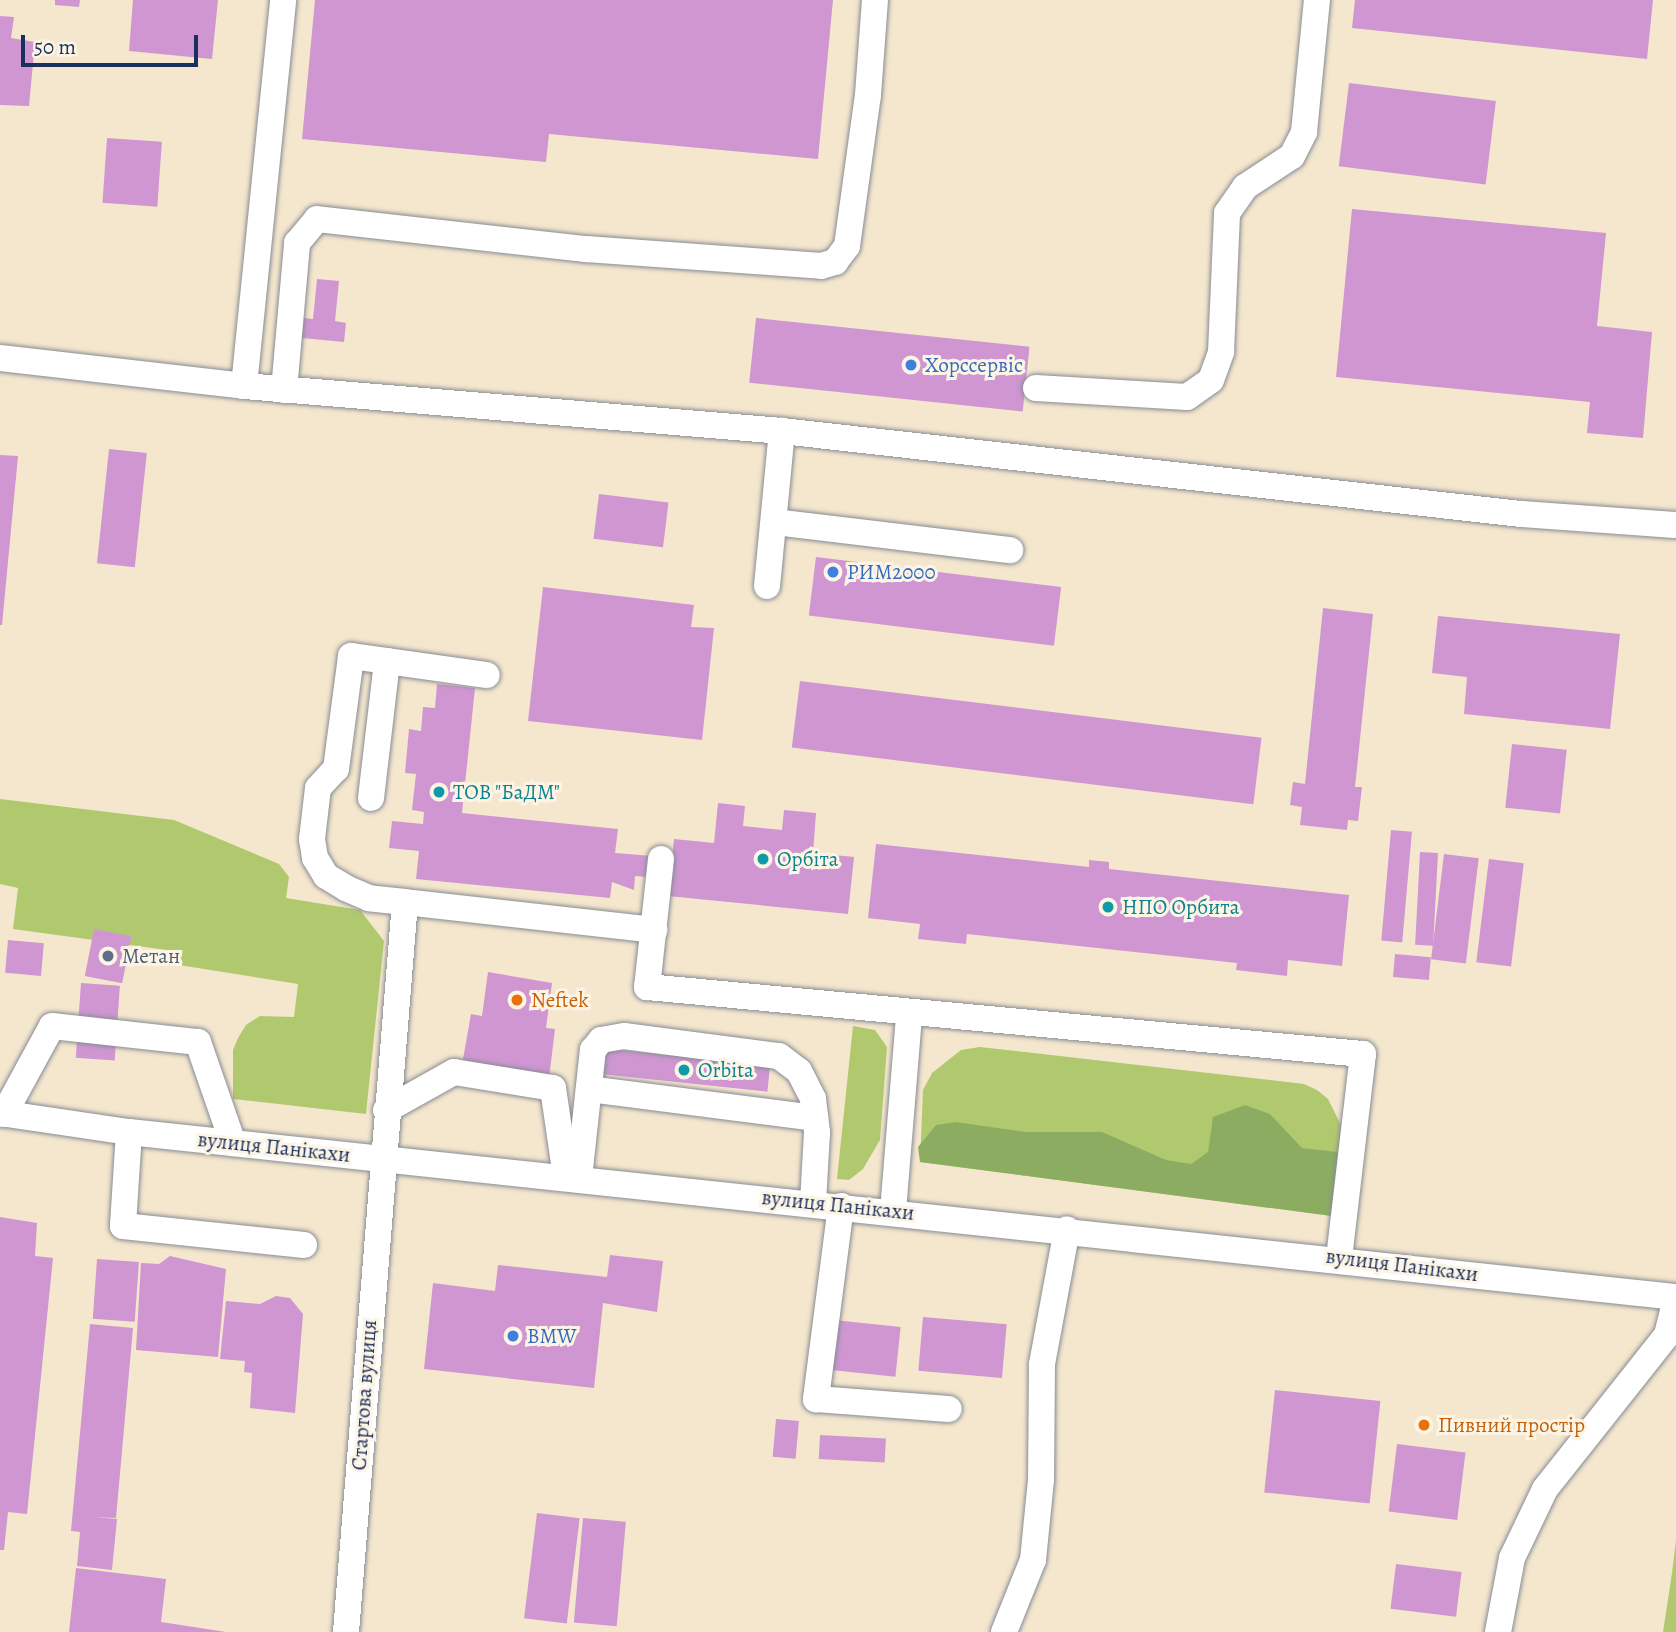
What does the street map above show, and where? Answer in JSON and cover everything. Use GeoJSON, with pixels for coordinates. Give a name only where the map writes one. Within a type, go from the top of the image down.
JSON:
{"type":"FeatureCollection","features":[{"type":"Feature","properties":{"kind":"street"},"geometry":{"type":"LineString","coordinates":[[244,387],[283,0]]}},
{"type":"Feature","properties":{"kind":"street"},"geometry":{"type":"LineString","coordinates":[[284,390],[298,243],[317,219],[586,249],[821,266],[835,262],[847,246],[868,95],[875,0]]}},
{"type":"Feature","properties":{"kind":"street"},"geometry":{"type":"LineString","coordinates":[[1036,388],[1187,397],[1212,380],[1221,352],[1227,213],[1245,187],[1292,156],[1304,132],[1317,0]]}},
{"type":"Feature","properties":{"kind":"street"},"geometry":{"type":"LineString","coordinates":[[0,358],[244,387],[782,431],[1521,514],[1676,525]]}},
{"type":"Feature","properties":{"kind":"street"},"geometry":{"type":"LineString","coordinates":[[766,586],[782,431]]}},
{"type":"Feature","properties":{"kind":"street"},"geometry":{"type":"LineString","coordinates":[[774,522],[1010,550]]}},
{"type":"Feature","properties":{"kind":"street"},"geometry":{"type":"LineString","coordinates":[[487,675],[351,656],[336,769],[318,788],[312,839],[315,858],[326,876],[369,898],[654,930]]}},
{"type":"Feature","properties":{"kind":"street"},"geometry":{"type":"LineString","coordinates":[[371,798],[387,661]]}},
{"type":"Feature","properties":{"kind":"street"},"geometry":{"type":"LineString","coordinates":[[661,859],[647,987],[909,1015],[1363,1054],[1339,1258]]}},
{"type":"Feature","properties":{"kind":"street","name":"Стартова вулиця"},"geometry":{"type":"LineString","coordinates":[[346,1632],[382,1158],[405,902]]}},
{"type":"Feature","properties":{"kind":"street"},"geometry":{"type":"LineString","coordinates":[[893,1212],[909,1015]]}},
{"type":"Feature","properties":{"kind":"street"},"geometry":{"type":"LineString","coordinates":[[2,1113],[52,1026],[198,1042],[233,1143]]}},
{"type":"Feature","properties":{"kind":"street"},"geometry":{"type":"LineString","coordinates":[[572,1178],[589,1089],[593,1050],[601,1040],[624,1037],[779,1056],[799,1071],[813,1099],[813,1203]]}},
{"type":"Feature","properties":{"kind":"street"},"geometry":{"type":"LineString","coordinates":[[386,1110],[454,1072],[553,1088],[572,1178]]}},
{"type":"Feature","properties":{"kind":"street"},"geometry":{"type":"LineString","coordinates":[[589,1089],[815,1118]]}},
{"type":"Feature","properties":{"kind":"street","name":"вулиця Панікахи"},"geometry":{"type":"LineString","coordinates":[[2,1113],[129,1132],[1339,1258],[1676,1298]]}},
{"type":"Feature","properties":{"kind":"street"},"geometry":{"type":"LineString","coordinates":[[129,1132],[123,1226],[304,1245]]}},
{"type":"Feature","properties":{"kind":"street"},"geometry":{"type":"LineString","coordinates":[[841,1206],[816,1399],[949,1409]]}},
{"type":"Feature","properties":{"kind":"street"},"geometry":{"type":"LineString","coordinates":[[1003,1632],[1033,1560],[1041,1480],[1042,1364],[1067,1229]]}},
{"type":"Feature","properties":{"kind":"street"},"geometry":{"type":"LineString","coordinates":[[1498,1632],[1512,1558],[1545,1489],[1667,1335],[1676,1298]]}},
{"type":"Feature","properties":{"kind":"green space"},"geometry":{"type":"Polygon","coordinates":[[[0,799],[174,820],[279,864],[289,877],[286,898],[360,910],[384,941],[366,1114],[233,1099],[233,1050],[238,1038],[246,1025],[260,1016],[294,1017],[298,984],[173,964],[167,950],[13,929],[18,888],[0,884],[0,799]]]}},
{"type":"Feature","properties":{"kind":"green space"},"geometry":{"type":"Polygon","coordinates":[[[853,1026],[875,1030],[887,1047],[880,1140],[863,1169],[849,1180],[837,1179],[853,1026]]]}},
{"type":"Feature","properties":{"kind":"green space"},"geometry":{"type":"Polygon","coordinates":[[[980,1047],[1304,1084],[1317,1090],[1328,1099],[1341,1125],[1332,1216],[920,1162],[923,1090],[932,1073],[961,1050],[980,1047]]]}},
{"type":"Feature","properties":{"kind":"green space"},"geometry":{"type":"Polygon","coordinates":[[[1245,1105],[1270,1114],[1302,1148],[1338,1152],[1332,1216],[920,1162],[918,1147],[936,1125],[956,1122],[1025,1132],[1102,1132],[1166,1160],[1191,1164],[1208,1152],[1213,1117],[1245,1105]]]}},
{"type":"Feature","properties":{"kind":"green space"},"geometry":{"type":"Polygon","coordinates":[[[1676,1540],[1676,1632],[1663,1632],[1672,1573],[1676,1540]]]}},
{"type":"Feature","properties":{"kind":"building"},"geometry":{"type":"Polygon","coordinates":[[[55,0],[80,0],[79,7],[55,5],[55,0]]]}},
{"type":"Feature","properties":{"kind":"building"},"geometry":{"type":"Polygon","coordinates":[[[133,0],[218,0],[212,59],[129,51],[133,0]]]}},
{"type":"Feature","properties":{"kind":"building"},"geometry":{"type":"Polygon","coordinates":[[[315,0],[833,0],[818,159],[549,134],[546,162],[302,139],[315,0]]]}},
{"type":"Feature","properties":{"kind":"building"},"geometry":{"type":"Polygon","coordinates":[[[1355,0],[1653,0],[1647,59],[1352,28],[1355,0]]]}},
{"type":"Feature","properties":{"kind":"building"},"geometry":{"type":"Polygon","coordinates":[[[0,16],[14,17],[11,38],[35,42],[29,106],[0,105],[0,16]]]}},
{"type":"Feature","properties":{"kind":"building"},"geometry":{"type":"Polygon","coordinates":[[[1349,83],[1496,101],[1486,184],[1339,166],[1349,83]]]}},
{"type":"Feature","properties":{"kind":"building"},"geometry":{"type":"Polygon","coordinates":[[[107,138],[162,142],[157,207],[102,203],[107,138]]]}},
{"type":"Feature","properties":{"kind":"building"},"geometry":{"type":"Polygon","coordinates":[[[1352,209],[1606,233],[1597,326],[1652,332],[1643,438],[1587,433],[1590,402],[1336,377],[1352,209]]]}},
{"type":"Feature","properties":{"kind":"building"},"geometry":{"type":"Polygon","coordinates":[[[317,279],[339,281],[335,321],[346,323],[344,342],[302,338],[304,318],[313,319],[317,279]]]}},
{"type":"Feature","properties":{"kind":"building"},"geometry":{"type":"Polygon","coordinates":[[[756,318],[1029,347],[1023,411],[749,383],[756,318]]]}},
{"type":"Feature","properties":{"kind":"building"},"geometry":{"type":"Polygon","coordinates":[[[109,449],[147,453],[135,567],[97,563],[109,449]]]}},
{"type":"Feature","properties":{"kind":"building"},"geometry":{"type":"Polygon","coordinates":[[[0,455],[18,456],[2,625],[0,625],[0,455]]]}},
{"type":"Feature","properties":{"kind":"building"},"geometry":{"type":"Polygon","coordinates":[[[599,494],[668,503],[663,547],[594,539],[599,494]]]}},
{"type":"Feature","properties":{"kind":"building"},"geometry":{"type":"Polygon","coordinates":[[[816,557],[1061,587],[1054,646],[809,616],[816,557]]]}},
{"type":"Feature","properties":{"kind":"building"},"geometry":{"type":"Polygon","coordinates":[[[543,587],[694,605],[691,627],[714,628],[702,740],[528,721],[543,587]]]}},
{"type":"Feature","properties":{"kind":"building"},"geometry":{"type":"Polygon","coordinates":[[[1323,608],[1373,614],[1355,787],[1362,787],[1358,821],[1348,820],[1347,830],[1300,825],[1302,807],[1290,805],[1293,782],[1305,784],[1323,608]]]}},
{"type":"Feature","properties":{"kind":"building"},"geometry":{"type":"Polygon","coordinates":[[[1438,616],[1620,634],[1610,729],[1464,714],[1467,677],[1432,673],[1438,616]]]}},
{"type":"Feature","properties":{"kind":"building"},"geometry":{"type":"Polygon","coordinates":[[[800,681],[1262,738],[1253,804],[792,748],[800,681]]]}},
{"type":"Feature","properties":{"kind":"building","name":"ТОВ \"БаДМ\""},"geometry":{"type":"Polygon","coordinates":[[[437,684],[475,688],[462,813],[618,829],[615,853],[652,856],[649,877],[635,876],[634,890],[612,882],[610,898],[416,879],[419,851],[389,848],[392,821],[423,824],[424,812],[412,810],[416,774],[405,773],[409,729],[421,731],[423,707],[435,708],[437,684]]]}},
{"type":"Feature","properties":{"kind":"building"},"geometry":{"type":"Polygon","coordinates":[[[1512,744],[1567,750],[1560,813],[1505,808],[1512,744]]]}},
{"type":"Feature","properties":{"kind":"building","name":"Орбіта"},"geometry":{"type":"Polygon","coordinates":[[[718,803],[745,806],[743,826],[782,830],[784,810],[816,813],[813,853],[854,857],[848,914],[668,896],[674,839],[714,843],[718,803]]]}},
{"type":"Feature","properties":{"kind":"building"},"geometry":{"type":"Polygon","coordinates":[[[1391,830],[1412,832],[1402,942],[1381,941],[1391,830]]]}},
{"type":"Feature","properties":{"kind":"building","name":"НПО Орбита"},"geometry":{"type":"Polygon","coordinates":[[[876,844],[1089,867],[1089,860],[1109,862],[1109,869],[1349,895],[1342,966],[1288,960],[1287,976],[1236,970],[1237,963],[967,934],[966,944],[918,939],[920,924],[868,918],[876,844]]]}},
{"type":"Feature","properties":{"kind":"building"},"geometry":{"type":"Polygon","coordinates":[[[1420,852],[1438,853],[1433,946],[1415,945],[1420,852]]]}},
{"type":"Feature","properties":{"kind":"building"},"geometry":{"type":"Polygon","coordinates":[[[1444,854],[1479,858],[1466,963],[1431,959],[1444,854]]]}},
{"type":"Feature","properties":{"kind":"building"},"geometry":{"type":"Polygon","coordinates":[[[1489,859],[1524,863],[1511,966],[1476,962],[1489,859]]]}},
{"type":"Feature","properties":{"kind":"building","name":"Метан"},"geometry":{"type":"Polygon","coordinates":[[[94,929],[131,936],[122,983],[85,976],[94,929]]]}},
{"type":"Feature","properties":{"kind":"building"},"geometry":{"type":"Polygon","coordinates":[[[8,940],[44,943],[41,976],[5,973],[8,940]]]}},
{"type":"Feature","properties":{"kind":"building"},"geometry":{"type":"Polygon","coordinates":[[[1395,954],[1431,957],[1429,980],[1393,977],[1395,954]]]}},
{"type":"Feature","properties":{"kind":"building"},"geometry":{"type":"Polygon","coordinates":[[[488,972],[552,983],[546,1028],[555,1029],[547,1095],[459,1082],[471,1014],[482,1016],[488,972]]]}},
{"type":"Feature","properties":{"kind":"building"},"geometry":{"type":"Polygon","coordinates":[[[81,983],[120,986],[115,1061],[76,1058],[81,983]]]}},
{"type":"Feature","properties":{"kind":"building","name":"Orbita"},"geometry":{"type":"Polygon","coordinates":[[[601,1048],[770,1066],[767,1092],[598,1074],[601,1048]]]}},
{"type":"Feature","properties":{"kind":"building"},"geometry":{"type":"Polygon","coordinates":[[[0,1217],[37,1223],[35,1256],[53,1258],[27,1514],[8,1512],[4,1550],[0,1550],[0,1217]]]}},
{"type":"Feature","properties":{"kind":"building","name":"BMW"},"geometry":{"type":"Polygon","coordinates":[[[610,1255],[663,1261],[657,1312],[603,1303],[594,1388],[424,1369],[433,1283],[495,1291],[498,1265],[607,1277],[610,1255]]]}},
{"type":"Feature","properties":{"kind":"building"},"geometry":{"type":"Polygon","coordinates":[[[170,1256],[226,1269],[218,1357],[136,1350],[141,1263],[159,1264],[170,1256]]]}},
{"type":"Feature","properties":{"kind":"building"},"geometry":{"type":"Polygon","coordinates":[[[97,1259],[139,1262],[135,1322],[93,1319],[97,1259]]]}},
{"type":"Feature","properties":{"kind":"building"},"geometry":{"type":"Polygon","coordinates":[[[276,1296],[290,1298],[303,1314],[295,1413],[250,1408],[252,1373],[244,1372],[245,1361],[220,1359],[226,1301],[260,1304],[276,1296]]]}},
{"type":"Feature","properties":{"kind":"building"},"geometry":{"type":"Polygon","coordinates":[[[923,1317],[1007,1324],[1002,1378],[918,1371],[923,1317]]]}},
{"type":"Feature","properties":{"kind":"building"},"geometry":{"type":"Polygon","coordinates":[[[834,1320],[901,1327],[895,1377],[829,1370],[834,1320]]]}},
{"type":"Feature","properties":{"kind":"building"},"geometry":{"type":"Polygon","coordinates":[[[90,1324],[133,1328],[116,1518],[94,1517],[117,1519],[112,1570],[77,1566],[80,1532],[71,1531],[90,1324]]]}},
{"type":"Feature","properties":{"kind":"building"},"geometry":{"type":"Polygon","coordinates":[[[1275,1390],[1380,1401],[1370,1504],[1264,1492],[1275,1390]]]}},
{"type":"Feature","properties":{"kind":"building"},"geometry":{"type":"Polygon","coordinates":[[[776,1419],[799,1421],[796,1459],[773,1457],[776,1419]]]}},
{"type":"Feature","properties":{"kind":"building"},"geometry":{"type":"Polygon","coordinates":[[[820,1435],[886,1438],[885,1462],[819,1459],[820,1435]]]}},
{"type":"Feature","properties":{"kind":"building"},"geometry":{"type":"Polygon","coordinates":[[[1397,1444],[1465,1452],[1457,1520],[1389,1511],[1397,1444]]]}},
{"type":"Feature","properties":{"kind":"building"},"geometry":{"type":"Polygon","coordinates":[[[537,1513],[580,1518],[567,1623],[524,1618],[537,1513]]]}},
{"type":"Feature","properties":{"kind":"building"},"geometry":{"type":"Polygon","coordinates":[[[583,1518],[626,1522],[617,1626],[574,1623],[583,1518]]]}},
{"type":"Feature","properties":{"kind":"building"},"geometry":{"type":"Polygon","coordinates":[[[1396,1564],[1462,1572],[1456,1617],[1391,1609],[1396,1564]]]}},
{"type":"Feature","properties":{"kind":"building"},"geometry":{"type":"Polygon","coordinates":[[[76,1568],[166,1579],[161,1622],[226,1632],[69,1632],[76,1568]]]}},
{"type":"Feature","properties":{"kind":"place","name":"Хорссервіс"},"geometry":{"type":"Point","coordinates":[911,365]}},
{"type":"Feature","properties":{"kind":"place","name":"РИМ2000"},"geometry":{"type":"Point","coordinates":[833,572]}},
{"type":"Feature","properties":{"kind":"place","name":"ТОВ \"БаДМ\""},"geometry":{"type":"Point","coordinates":[439,792]}},
{"type":"Feature","properties":{"kind":"place","name":"Орбіта"},"geometry":{"type":"Point","coordinates":[763,859]}},
{"type":"Feature","properties":{"kind":"place","name":"НПО Орбита"},"geometry":{"type":"Point","coordinates":[1108,907]}},
{"type":"Feature","properties":{"kind":"place","name":"Метан"},"geometry":{"type":"Point","coordinates":[108,956]}},
{"type":"Feature","properties":{"kind":"place","name":"Neftek"},"geometry":{"type":"Point","coordinates":[517,1000]}},
{"type":"Feature","properties":{"kind":"place","name":"Orbita"},"geometry":{"type":"Point","coordinates":[684,1070]}},
{"type":"Feature","properties":{"kind":"place","name":"BMW"},"geometry":{"type":"Point","coordinates":[513,1336]}},
{"type":"Feature","properties":{"kind":"place","name":"Пивний простір"},"geometry":{"type":"Point","coordinates":[1424,1425]}}]}
